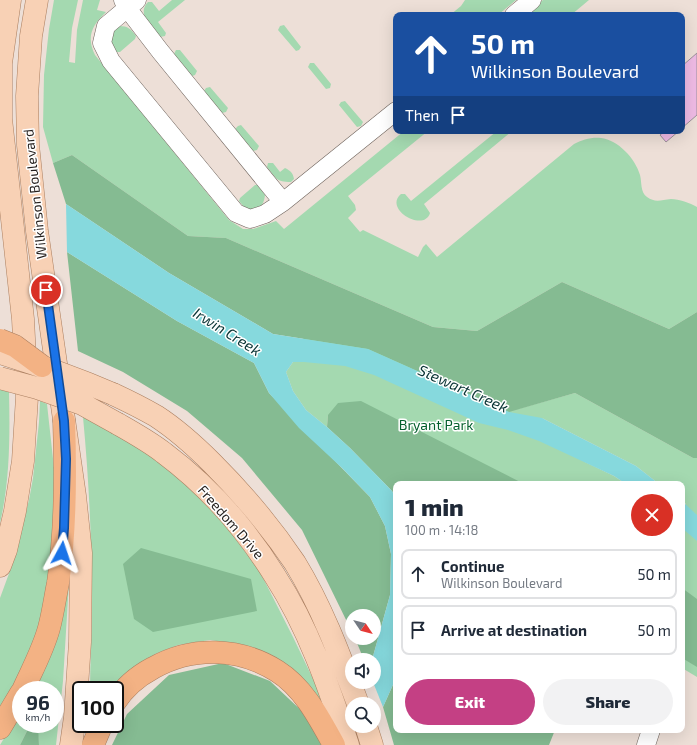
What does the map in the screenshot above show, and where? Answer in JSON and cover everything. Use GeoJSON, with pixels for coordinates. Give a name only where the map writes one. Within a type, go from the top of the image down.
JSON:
{"type":"FeatureCollection","features":[{"type":"Feature","properties":{"kind":"highway"},"geometry":{"type":"LineString","coordinates":[[0,340],[15,346],[42,366]]}},
{"type":"Feature","properties":{"kind":"highway"},"geometry":{"type":"LineString","coordinates":[[28,681],[36,664],[49,628],[62,553],[66,459],[64,421]]}},
{"type":"Feature","properties":{"kind":"highway"},"geometry":{"type":"LineString","coordinates":[[124,692],[144,673],[165,661],[183,655],[218,652],[254,659],[278,671],[298,689],[315,710],[334,745]]}},
{"type":"Feature","properties":{"kind":"highway"},"geometry":{"type":"LineString","coordinates":[[0,728],[12,708]]}},
{"type":"Feature","properties":{"kind":"highway"},"geometry":{"type":"LineString","coordinates":[[93,745],[98,733]]}},
{"type":"Feature","properties":{"kind":"main road","name":"Wilkinson Boulevard"},"geometry":{"type":"LineString","coordinates":[[0,566],[6,550],[15,511],[23,461],[27,397],[23,319],[1,119],[1,63],[10,0]]}},
{"type":"Feature","properties":{"kind":"main road","name":"Wilkinson Boulevard"},"geometry":{"type":"LineString","coordinates":[[37,0],[31,36],[27,96],[28,145],[37,231],[76,496],[81,553],[80,642],[75,717],[71,745]]}},
{"type":"Feature","properties":{"kind":"main road","name":"Freedom Drive"},"geometry":{"type":"LineString","coordinates":[[0,354],[72,376],[144,409],[174,429],[200,452],[235,486],[266,523],[295,564],[317,605],[337,648],[355,697]]}},
{"type":"Feature","properties":{"kind":"main road","name":"Freedom Drive"},"geometry":{"type":"LineString","coordinates":[[0,378],[38,388],[82,404],[118,424],[164,452],[218,502],[248,537],[276,576],[297,615],[316,657],[348,745]]}},
{"type":"Feature","properties":{"kind":"main road"},"geometry":{"type":"LineString","coordinates":[[368,733],[372,745]]}},
{"type":"Feature","properties":{"kind":"lane"},"geometry":{"type":"LineString","coordinates":[[518,12],[532,0]]}},
{"type":"Feature","properties":{"kind":"lane"},"geometry":{"type":"LineString","coordinates":[[283,202],[129,3],[106,26],[102,43],[111,61],[236,213],[250,220],[265,214],[283,202],[393,112]]}},
{"type":"Feature","properties":{"kind":"lane"},"geometry":{"type":"LineString","coordinates":[[646,745],[650,733]]}},
{"type":"Feature","properties":{"kind":"green space"},"geometry":{"type":"Polygon","coordinates":[[[54,0],[78,0],[72,28],[69,62],[75,63],[77,30],[83,0],[100,0],[97,10],[106,12],[97,22],[92,32],[91,42],[95,55],[229,220],[243,229],[253,229],[276,221],[284,229],[400,134],[424,134],[348,196],[355,205],[356,210],[348,218],[360,232],[363,230],[418,257],[426,244],[437,257],[574,144],[594,138],[607,139],[614,142],[630,156],[634,162],[640,175],[642,190],[647,197],[655,201],[671,199],[677,200],[697,207],[697,312],[669,329],[562,282],[477,331],[433,327],[226,238],[188,236],[72,155],[53,163],[43,127],[44,75],[54,0]]]}},
{"type":"Feature","properties":{"kind":"green space"},"geometry":{"type":"Polygon","coordinates":[[[172,0],[185,0],[158,22],[166,33],[165,36],[160,37],[144,16],[145,7],[148,2],[152,2],[159,11],[172,0]]]}},
{"type":"Feature","properties":{"kind":"green space"},"geometry":{"type":"Polygon","coordinates":[[[465,0],[516,0],[502,12],[454,12],[461,6],[465,0]]]}},
{"type":"Feature","properties":{"kind":"green space"},"geometry":{"type":"Polygon","coordinates":[[[543,0],[589,0],[575,12],[528,12],[543,0]]]}},
{"type":"Feature","properties":{"kind":"green space"},"geometry":{"type":"Polygon","coordinates":[[[284,25],[301,47],[299,50],[296,51],[278,30],[280,26],[284,25]]]}},
{"type":"Feature","properties":{"kind":"green space"},"geometry":{"type":"Polygon","coordinates":[[[119,26],[129,28],[136,36],[135,39],[120,52],[117,52],[110,42],[114,30],[119,26]]]}},
{"type":"Feature","properties":{"kind":"green space"},"geometry":{"type":"Polygon","coordinates":[[[176,50],[180,50],[197,71],[195,75],[192,76],[174,54],[176,50]]]}},
{"type":"Feature","properties":{"kind":"green space"},"geometry":{"type":"Polygon","coordinates":[[[310,63],[314,63],[331,84],[330,88],[326,89],[308,67],[310,63]]]}},
{"type":"Feature","properties":{"kind":"green space"},"geometry":{"type":"Polygon","coordinates":[[[210,87],[228,108],[226,112],[222,113],[204,91],[206,88],[210,87]]]}},
{"type":"Feature","properties":{"kind":"green space"},"geometry":{"type":"Polygon","coordinates":[[[345,101],[363,122],[361,126],[357,127],[339,105],[341,102],[345,101]]]}},
{"type":"Feature","properties":{"kind":"green space"},"geometry":{"type":"Polygon","coordinates":[[[241,125],[259,146],[257,150],[253,151],[235,129],[241,125]]]}},
{"type":"Feature","properties":{"kind":"green space"},"geometry":{"type":"Polygon","coordinates":[[[493,134],[508,134],[424,204],[430,213],[426,219],[420,221],[406,217],[397,206],[397,200],[401,194],[405,194],[411,201],[493,134]]]}},
{"type":"Feature","properties":{"kind":"green space"},"geometry":{"type":"Polygon","coordinates":[[[72,155],[188,236],[226,238],[433,327],[477,331],[562,282],[669,329],[697,312],[697,458],[693,458],[575,393],[509,412],[368,349],[273,334],[169,273],[66,204],[53,163],[72,155]]]}},
{"type":"Feature","properties":{"kind":"green space"},"geometry":{"type":"Polygon","coordinates":[[[268,163],[273,163],[280,172],[285,168],[289,170],[294,179],[291,182],[279,180],[267,167],[268,163]]]}},
{"type":"Feature","properties":{"kind":"green space"},"geometry":{"type":"Polygon","coordinates":[[[255,185],[258,185],[265,195],[260,208],[256,211],[245,208],[239,201],[240,198],[255,185]]]}},
{"type":"Feature","properties":{"kind":"green space"},"geometry":{"type":"Polygon","coordinates":[[[67,252],[177,321],[254,363],[269,393],[370,497],[385,526],[391,554],[390,595],[381,628],[381,609],[345,609],[345,618],[302,530],[242,458],[187,411],[123,372],[78,351],[67,252]]]}},
{"type":"Feature","properties":{"kind":"green space","name":"Bryant Park"},"geometry":{"type":"Polygon","coordinates":[[[311,319],[518,409],[575,393],[693,458],[697,458],[697,677],[685,670],[685,481],[655,481],[636,466],[542,418],[585,462],[622,481],[407,481],[328,415],[327,427],[306,410],[293,391],[286,372],[293,362],[311,319]]]}},
{"type":"Feature","properties":{"kind":"green space"},"geometry":{"type":"Polygon","coordinates":[[[0,389],[9,392],[9,458],[6,491],[0,523],[0,389]]]}},
{"type":"Feature","properties":{"kind":"green space"},"geometry":{"type":"Polygon","coordinates":[[[40,401],[47,404],[56,486],[47,599],[33,649],[16,681],[12,681],[12,689],[0,712],[0,598],[11,568],[29,500],[39,422],[40,401]]]}},
{"type":"Feature","properties":{"kind":"green space"},"geometry":{"type":"Polygon","coordinates":[[[361,401],[518,481],[393,481],[393,493],[350,448],[327,427],[328,415],[338,403],[361,401]]]}},
{"type":"Feature","properties":{"kind":"green space"},"geometry":{"type":"Polygon","coordinates":[[[83,417],[124,438],[159,460],[189,487],[223,522],[259,570],[326,706],[244,645],[210,640],[178,645],[155,654],[132,671],[122,681],[90,681],[92,618],[88,488],[83,417]]]}},
{"type":"Feature","properties":{"kind":"green space"},"geometry":{"type":"Polygon","coordinates":[[[141,548],[251,579],[257,611],[153,632],[134,619],[123,564],[141,548]]]}},
{"type":"Feature","properties":{"kind":"green space"},"geometry":{"type":"Polygon","coordinates":[[[69,582],[63,681],[34,681],[69,582]]]}},
{"type":"Feature","properties":{"kind":"green space"},"geometry":{"type":"Polygon","coordinates":[[[685,590],[697,599],[697,667],[685,660],[685,590]]]}},
{"type":"Feature","properties":{"kind":"green space"},"geometry":{"type":"Polygon","coordinates":[[[358,645],[376,645],[374,653],[361,653],[358,645]]]}},
{"type":"Feature","properties":{"kind":"green space"},"geometry":{"type":"Polygon","coordinates":[[[223,663],[270,681],[306,715],[324,745],[112,745],[118,733],[124,733],[124,720],[127,714],[169,675],[223,663]]]}},
{"type":"Feature","properties":{"kind":"green space"},"geometry":{"type":"Polygon","coordinates":[[[393,685],[393,733],[554,733],[549,745],[394,745],[383,707],[393,685]]]}},
{"type":"Feature","properties":{"kind":"green space"},"geometry":{"type":"Polygon","coordinates":[[[12,725],[12,733],[26,733],[20,745],[0,745],[12,725]]]}},
{"type":"Feature","properties":{"kind":"green space"},"geometry":{"type":"Polygon","coordinates":[[[26,733],[38,733],[39,745],[20,745],[26,733]]]}},
{"type":"Feature","properties":{"kind":"green space"},"geometry":{"type":"Polygon","coordinates":[[[38,733],[57,733],[56,745],[39,745],[38,733]]]}},
{"type":"Feature","properties":{"kind":"water","name":"Irwin Creek"},"geometry":{"type":"Polygon","coordinates":[[[66,204],[169,273],[273,334],[368,349],[509,412],[542,418],[636,466],[655,481],[622,481],[614,476],[539,441],[508,430],[479,423],[374,375],[345,366],[293,362],[286,372],[293,391],[306,410],[350,448],[393,493],[393,685],[383,707],[381,697],[379,697],[376,689],[381,689],[381,653],[374,653],[376,645],[381,645],[381,628],[390,595],[391,554],[385,526],[370,497],[342,468],[299,428],[269,393],[254,363],[177,321],[67,252],[66,204]]]}},
{"type":"Feature","properties":{"kind":"water"},"geometry":{"type":"Polygon","coordinates":[[[685,504],[697,515],[697,541],[685,531],[685,504]]]}},
{"type":"Feature","properties":{"kind":"building"},"geometry":{"type":"Polygon","coordinates":[[[697,53],[697,115],[685,125],[685,63],[697,53]]]}},
{"type":"Feature","properties":{"kind":"building"},"geometry":{"type":"Polygon","coordinates":[[[661,134],[675,134],[666,142],[660,135],[661,134]]]}},
{"type":"Feature","properties":{"kind":"route"},"geometry":{"type":"LineString","coordinates":[[46,290],[64,421],[66,459],[62,553]]}},
{"type":"Feature","properties":{"kind":"water label","name":"Stewart Creek"},"geometry":{"type":"Point","coordinates":[463,389]}}]}
